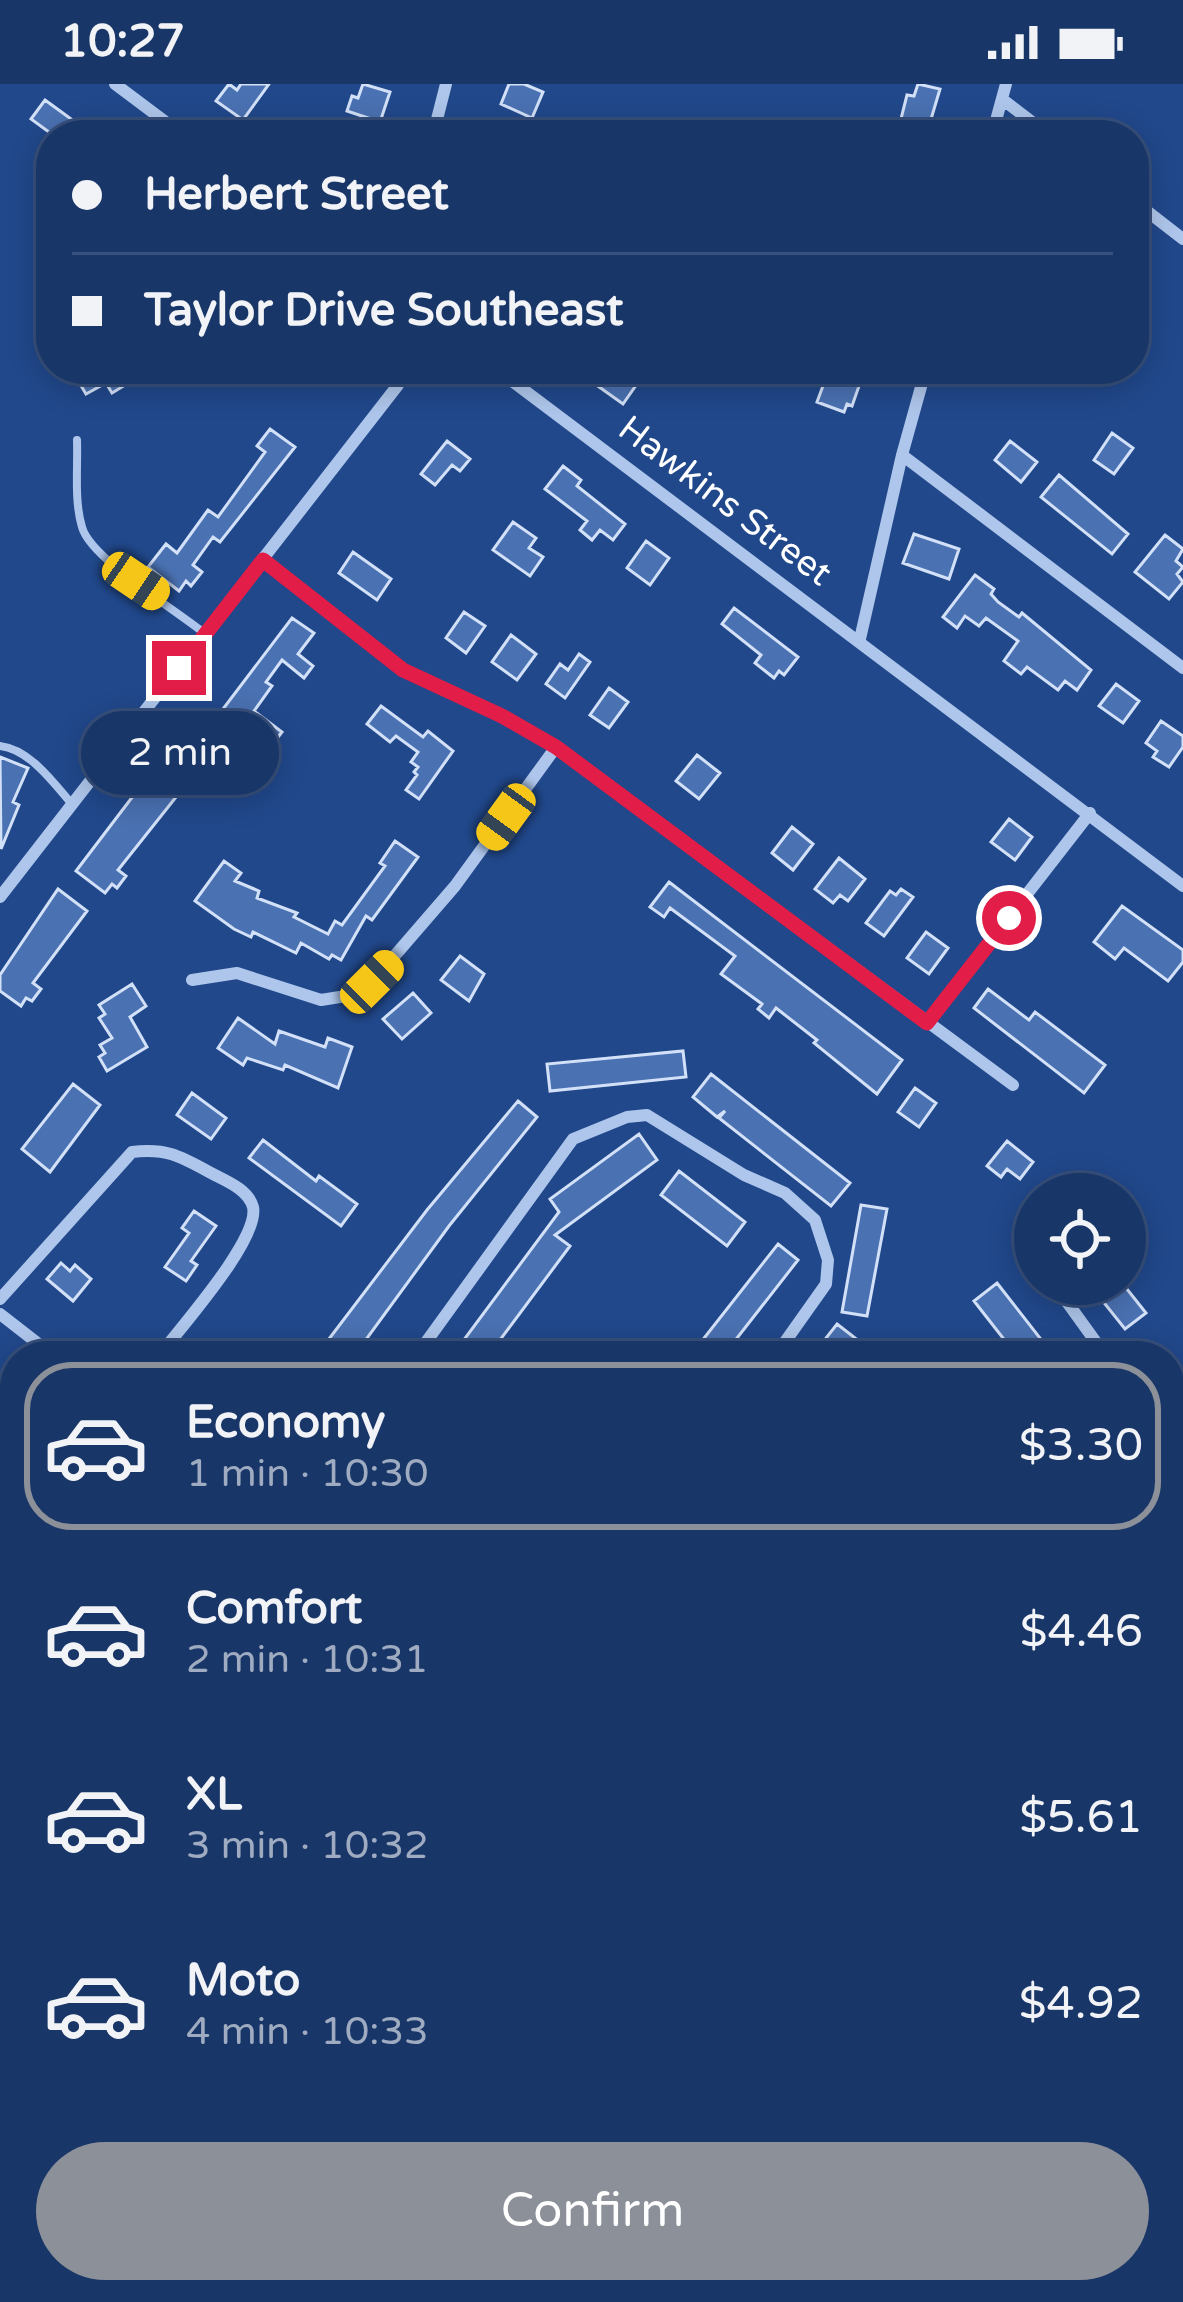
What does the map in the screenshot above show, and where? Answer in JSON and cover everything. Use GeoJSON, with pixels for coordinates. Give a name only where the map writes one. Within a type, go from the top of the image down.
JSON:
{"type":"FeatureCollection","features":[{"type":"Feature","properties":{"kind":"street"},"geometry":{"type":"LineString","coordinates":[[115,84],[163,120]]}},
{"type":"Feature","properties":{"kind":"street"},"geometry":{"type":"LineString","coordinates":[[437,120],[446,84]]}},
{"type":"Feature","properties":{"kind":"street"},"geometry":{"type":"LineString","coordinates":[[996,120],[1006,84]]}},
{"type":"Feature","properties":{"kind":"street"},"geometry":{"type":"LineString","coordinates":[[1002,99],[1029,120]]}},
{"type":"Feature","properties":{"kind":"street"},"geometry":{"type":"LineString","coordinates":[[1149,212],[1183,238]]}},
{"type":"Feature","properties":{"kind":"street"},"geometry":{"type":"LineString","coordinates":[[0,897],[398,384]]}},
{"type":"Feature","properties":{"kind":"street","name":"Hawkins Street"},"geometry":{"type":"LineString","coordinates":[[516,384],[1183,886]]}},
{"type":"Feature","properties":{"kind":"street"},"geometry":{"type":"LineString","coordinates":[[860,639],[922,384]]}},
{"type":"Feature","properties":{"kind":"street"},"geometry":{"type":"LineString","coordinates":[[902,454],[1183,668]]}},
{"type":"Feature","properties":{"kind":"street"},"geometry":{"type":"LineString","coordinates":[[263,560],[403,670],[556,747],[1013,1084]]}},
{"type":"Feature","properties":{"kind":"street"},"geometry":{"type":"LineString","coordinates":[[193,980],[237,973],[321,1000],[346,996],[372,982],[455,886],[556,747]]}},
{"type":"Feature","properties":{"kind":"street"},"geometry":{"type":"LineString","coordinates":[[927,1023],[1090,813]]}},
{"type":"Feature","properties":{"kind":"street"},"geometry":{"type":"LineString","coordinates":[[432,1341],[573,1139],[609,1123],[647,1114],[744,1175],[785,1193],[814,1220],[824,1238],[826,1284],[787,1341]]}},
{"type":"Feature","properties":{"kind":"street"},"geometry":{"type":"LineString","coordinates":[[0,1299],[132,1152],[162,1148],[242,1190],[253,1204],[244,1243],[170,1341]]}},
{"type":"Feature","properties":{"kind":"street"},"geometry":{"type":"LineString","coordinates":[[1069,1305],[1095,1341]]}},
{"type":"Feature","properties":{"kind":"street"},"geometry":{"type":"LineString","coordinates":[[0,1314],[35,1341]]}},
{"type":"Feature","properties":{"kind":"lane"},"geometry":{"type":"LineString","coordinates":[[77,440],[80,524],[88,543],[205,634]]}},
{"type":"Feature","properties":{"kind":"lane"},"geometry":{"type":"LineString","coordinates":[[0,746],[11,747],[40,769],[72,804]]}},
{"type":"Feature","properties":{"kind":"building"},"geometry":{"type":"Polygon","coordinates":[[[229,84],[237,90],[241,84],[269,84],[243,120],[216,101],[229,84]]]}},
{"type":"Feature","properties":{"kind":"building"},"geometry":{"type":"Polygon","coordinates":[[[363,84],[390,92],[381,120],[347,111],[352,96],[358,98],[363,84]]]}},
{"type":"Feature","properties":{"kind":"building"},"geometry":{"type":"Polygon","coordinates":[[[509,84],[543,92],[532,118],[501,104],[509,84]]]}},
{"type":"Feature","properties":{"kind":"building"},"geometry":{"type":"Polygon","coordinates":[[[918,84],[940,89],[931,120],[901,119],[907,95],[914,96],[918,84]]]}},
{"type":"Feature","properties":{"kind":"building"},"geometry":{"type":"Polygon","coordinates":[[[45,100],[72,120],[36,123],[31,119],[45,100]]]}},
{"type":"Feature","properties":{"kind":"building"},"geometry":{"type":"Polygon","coordinates":[[[80,384],[104,384],[86,394],[80,384]]]}},
{"type":"Feature","properties":{"kind":"building"},"geometry":{"type":"Polygon","coordinates":[[[107,384],[127,384],[112,393],[107,384]]]}},
{"type":"Feature","properties":{"kind":"building"},"geometry":{"type":"Polygon","coordinates":[[[595,384],[637,384],[623,404],[595,384]]]}},
{"type":"Feature","properties":{"kind":"building"},"geometry":{"type":"Polygon","coordinates":[[[824,384],[859,386],[852,406],[847,404],[844,412],[817,402],[824,384]]]}},
{"type":"Feature","properties":{"kind":"building"},"geometry":{"type":"Polygon","coordinates":[[[270,429],[295,447],[220,542],[213,537],[193,565],[202,572],[191,586],[186,581],[179,591],[148,567],[166,544],[177,553],[208,510],[218,517],[265,452],[257,446],[270,429]]]}},
{"type":"Feature","properties":{"kind":"building"},"geometry":{"type":"Polygon","coordinates":[[[1112,433],[1133,448],[1114,474],[1094,460],[1112,433]]]}},
{"type":"Feature","properties":{"kind":"building"},"geometry":{"type":"Polygon","coordinates":[[[447,441],[470,459],[460,471],[452,465],[435,485],[421,474],[447,441]]]}},
{"type":"Feature","properties":{"kind":"building"},"geometry":{"type":"Polygon","coordinates":[[[1010,441],[1037,462],[1021,482],[995,460],[1010,441]]]}},
{"type":"Feature","properties":{"kind":"building"},"geometry":{"type":"Polygon","coordinates":[[[563,466],[581,480],[577,486],[625,524],[613,540],[600,530],[592,540],[580,530],[587,521],[545,489],[563,466]]]}},
{"type":"Feature","properties":{"kind":"building"},"geometry":{"type":"Polygon","coordinates":[[[1059,475],[1128,534],[1112,554],[1041,497],[1059,475]]]}},
{"type":"Feature","properties":{"kind":"building"},"geometry":{"type":"Polygon","coordinates":[[[513,522],[536,538],[529,548],[543,557],[530,576],[493,550],[513,522]]]}},
{"type":"Feature","properties":{"kind":"building"},"geometry":{"type":"Polygon","coordinates":[[[914,534],[959,549],[949,579],[903,563],[914,534]]]}},
{"type":"Feature","properties":{"kind":"building"},"geometry":{"type":"Polygon","coordinates":[[[1165,535],[1183,549],[1176,561],[1183,567],[1177,574],[1183,582],[1169,599],[1135,572],[1165,535]]]}},
{"type":"Feature","properties":{"kind":"building"},"geometry":{"type":"Polygon","coordinates":[[[646,541],[669,558],[650,585],[627,568],[646,541]]]}},
{"type":"Feature","properties":{"kind":"building"},"geometry":{"type":"Polygon","coordinates":[[[353,552],[391,579],[377,600],[339,573],[353,552]]]}},
{"type":"Feature","properties":{"kind":"building"},"geometry":{"type":"Polygon","coordinates":[[[975,575],[994,589],[991,594],[998,602],[1019,617],[1022,613],[1091,670],[1077,690],[1065,681],[1058,690],[1027,667],[1021,674],[1004,661],[1018,641],[986,618],[979,626],[965,616],[957,628],[943,617],[975,575]]]}},
{"type":"Feature","properties":{"kind":"building"},"geometry":{"type":"Polygon","coordinates":[[[734,608],[798,657],[784,675],[779,671],[774,678],[755,663],[761,655],[722,624],[734,608]]]}},
{"type":"Feature","properties":{"kind":"building"},"geometry":{"type":"Polygon","coordinates":[[[464,612],[485,626],[466,653],[446,638],[464,612]]]}},
{"type":"Feature","properties":{"kind":"building"},"geometry":{"type":"Polygon","coordinates":[[[292,618],[314,633],[298,654],[313,666],[304,678],[282,660],[266,682],[272,686],[254,711],[282,732],[272,745],[246,724],[234,739],[227,733],[118,870],[126,876],[117,888],[112,884],[105,893],[76,871],[146,779],[153,785],[175,757],[181,762],[292,618]]]}},
{"type":"Feature","properties":{"kind":"building"},"geometry":{"type":"Polygon","coordinates":[[[511,635],[536,654],[517,680],[492,662],[511,635]]]}},
{"type":"Feature","properties":{"kind":"building"},"geometry":{"type":"Polygon","coordinates":[[[579,654],[590,662],[565,698],[546,684],[560,664],[568,670],[579,654]]]}},
{"type":"Feature","properties":{"kind":"building"},"geometry":{"type":"Polygon","coordinates":[[[1116,684],[1139,701],[1123,723],[1099,706],[1116,684]]]}},
{"type":"Feature","properties":{"kind":"building"},"geometry":{"type":"Polygon","coordinates":[[[609,688],[628,702],[609,728],[590,715],[609,688]]]}},
{"type":"Feature","properties":{"kind":"building"},"geometry":{"type":"Polygon","coordinates":[[[381,706],[423,737],[428,731],[453,751],[419,799],[406,790],[417,775],[418,767],[411,762],[418,752],[396,736],[390,742],[367,724],[381,706]]]}},
{"type":"Feature","properties":{"kind":"building"},"geometry":{"type":"Polygon","coordinates":[[[1161,721],[1183,736],[1183,747],[1169,767],[1153,757],[1157,751],[1146,743],[1161,721]]]}},
{"type":"Feature","properties":{"kind":"building"},"geometry":{"type":"Polygon","coordinates":[[[697,755],[720,773],[699,799],[676,781],[697,755]]]}},
{"type":"Feature","properties":{"kind":"building"},"geometry":{"type":"Polygon","coordinates":[[[0,757],[28,768],[1,849],[0,757]]]}},
{"type":"Feature","properties":{"kind":"building"},"geometry":{"type":"Polygon","coordinates":[[[1009,819],[1032,837],[1015,860],[991,842],[1009,819]]]}},
{"type":"Feature","properties":{"kind":"building"},"geometry":{"type":"Polygon","coordinates":[[[792,827],[813,844],[793,870],[772,853],[792,827]]]}},
{"type":"Feature","properties":{"kind":"building"},"geometry":{"type":"Polygon","coordinates":[[[395,841],[418,857],[372,920],[366,916],[341,960],[332,955],[329,959],[301,943],[296,953],[253,932],[251,937],[195,901],[224,861],[241,873],[235,881],[259,891],[257,898],[297,913],[294,917],[328,934],[335,921],[342,925],[385,866],[380,863],[395,841]]]}},
{"type":"Feature","properties":{"kind":"building"},"geometry":{"type":"Polygon","coordinates":[[[839,858],[865,879],[848,901],[840,895],[833,903],[815,889],[839,858]]]}},
{"type":"Feature","properties":{"kind":"building"},"geometry":{"type":"Polygon","coordinates":[[[669,882],[902,1060],[877,1094],[776,1008],[769,1018],[758,1009],[762,1004],[721,974],[735,956],[670,908],[664,917],[650,907],[669,882]]]}},
{"type":"Feature","properties":{"kind":"building"},"geometry":{"type":"Polygon","coordinates":[[[58,889],[87,911],[33,983],[41,989],[21,1006],[0,991],[0,975],[58,889]]]}},
{"type":"Feature","properties":{"kind":"building"},"geometry":{"type":"Polygon","coordinates":[[[901,889],[913,897],[884,936],[866,923],[890,891],[896,895],[901,889]]]}},
{"type":"Feature","properties":{"kind":"building"},"geometry":{"type":"Polygon","coordinates":[[[1122,906],[1183,950],[1183,962],[1168,981],[1124,948],[1115,959],[1094,942],[1122,906]]]}},
{"type":"Feature","properties":{"kind":"building"},"geometry":{"type":"Polygon","coordinates":[[[926,932],[948,948],[929,974],[907,958],[926,932]]]}},
{"type":"Feature","properties":{"kind":"building"},"geometry":{"type":"Polygon","coordinates":[[[460,956],[484,974],[469,1001],[441,980],[460,956]]]}},
{"type":"Feature","properties":{"kind":"building"},"geometry":{"type":"Polygon","coordinates":[[[132,984],[146,1006],[130,1017],[147,1047],[107,1071],[99,1057],[105,1053],[100,1045],[112,1038],[99,1018],[105,1014],[99,1005],[132,984]]]}},
{"type":"Feature","properties":{"kind":"building"},"geometry":{"type":"Polygon","coordinates":[[[988,989],[1029,1020],[1035,1012],[1105,1065],[1084,1093],[974,1008],[988,989]]]}},
{"type":"Feature","properties":{"kind":"building"},"geometry":{"type":"Polygon","coordinates":[[[413,993],[431,1013],[402,1039],[383,1019],[413,993]]]}},
{"type":"Feature","properties":{"kind":"building"},"geometry":{"type":"Polygon","coordinates":[[[238,1018],[275,1044],[279,1031],[325,1047],[328,1038],[352,1047],[338,1088],[285,1065],[283,1070],[247,1058],[243,1065],[218,1048],[238,1018]]]}},
{"type":"Feature","properties":{"kind":"building"},"geometry":{"type":"Polygon","coordinates":[[[683,1051],[686,1077],[550,1091],[547,1064],[683,1051]]]}},
{"type":"Feature","properties":{"kind":"building"},"geometry":{"type":"Polygon","coordinates":[[[711,1074],[850,1183],[831,1206],[719,1118],[725,1111],[717,1117],[693,1097],[711,1074]]]}},
{"type":"Feature","properties":{"kind":"building"},"geometry":{"type":"Polygon","coordinates":[[[73,1084],[100,1105],[50,1172],[22,1149],[73,1084]]]}},
{"type":"Feature","properties":{"kind":"building"},"geometry":{"type":"Polygon","coordinates":[[[915,1088],[936,1103],[919,1127],[898,1112],[915,1088]]]}},
{"type":"Feature","properties":{"kind":"building"},"geometry":{"type":"Polygon","coordinates":[[[192,1093],[226,1118],[211,1139],[177,1115],[192,1093]]]}},
{"type":"Feature","properties":{"kind":"building"},"geometry":{"type":"Polygon","coordinates":[[[518,1101],[537,1117],[365,1341],[327,1341],[518,1101]]]}},
{"type":"Feature","properties":{"kind":"building"},"geometry":{"type":"Polygon","coordinates":[[[639,1134],[657,1160],[555,1235],[570,1246],[499,1341],[463,1341],[559,1212],[550,1199],[639,1134]]]}},
{"type":"Feature","properties":{"kind":"building"},"geometry":{"type":"Polygon","coordinates":[[[263,1140],[316,1181],[319,1176],[357,1204],[341,1226],[249,1158],[263,1140]]]}},
{"type":"Feature","properties":{"kind":"building"},"geometry":{"type":"Polygon","coordinates":[[[1007,1141],[1033,1162],[1025,1173],[1014,1174],[1007,1169],[1001,1177],[987,1166],[1007,1141]]]}},
{"type":"Feature","properties":{"kind":"building"},"geometry":{"type":"Polygon","coordinates":[[[679,1171],[745,1222],[727,1246],[661,1195],[679,1171]]]}},
{"type":"Feature","properties":{"kind":"building"},"geometry":{"type":"Polygon","coordinates":[[[861,1205],[887,1209],[867,1316],[842,1312],[861,1205]]]}},
{"type":"Feature","properties":{"kind":"building"},"geometry":{"type":"Polygon","coordinates":[[[194,1211],[216,1226],[191,1261],[197,1265],[186,1281],[165,1267],[189,1233],[182,1228],[194,1211]]]}},
{"type":"Feature","properties":{"kind":"building"},"geometry":{"type":"Polygon","coordinates":[[[778,1244],[798,1260],[735,1341],[702,1341],[778,1244]]]}},
{"type":"Feature","properties":{"kind":"building"},"geometry":{"type":"Polygon","coordinates":[[[61,1263],[70,1271],[75,1265],[91,1279],[73,1301],[47,1279],[61,1263]]]}},
{"type":"Feature","properties":{"kind":"building"},"geometry":{"type":"Polygon","coordinates":[[[997,1283],[1042,1341],[1005,1341],[974,1301],[997,1283]]]}},
{"type":"Feature","properties":{"kind":"building"},"geometry":{"type":"Polygon","coordinates":[[[1106,1305],[1140,1305],[1146,1313],[1125,1329],[1106,1305]]]}},
{"type":"Feature","properties":{"kind":"building"},"geometry":{"type":"Polygon","coordinates":[[[837,1324],[859,1341],[824,1341],[837,1324]]]}},
{"type":"Feature","properties":{"kind":"route"},"geometry":{"type":"LineString","coordinates":[[179,668],[263,560],[403,670],[556,747],[927,1023],[1009,918]]}}]}
